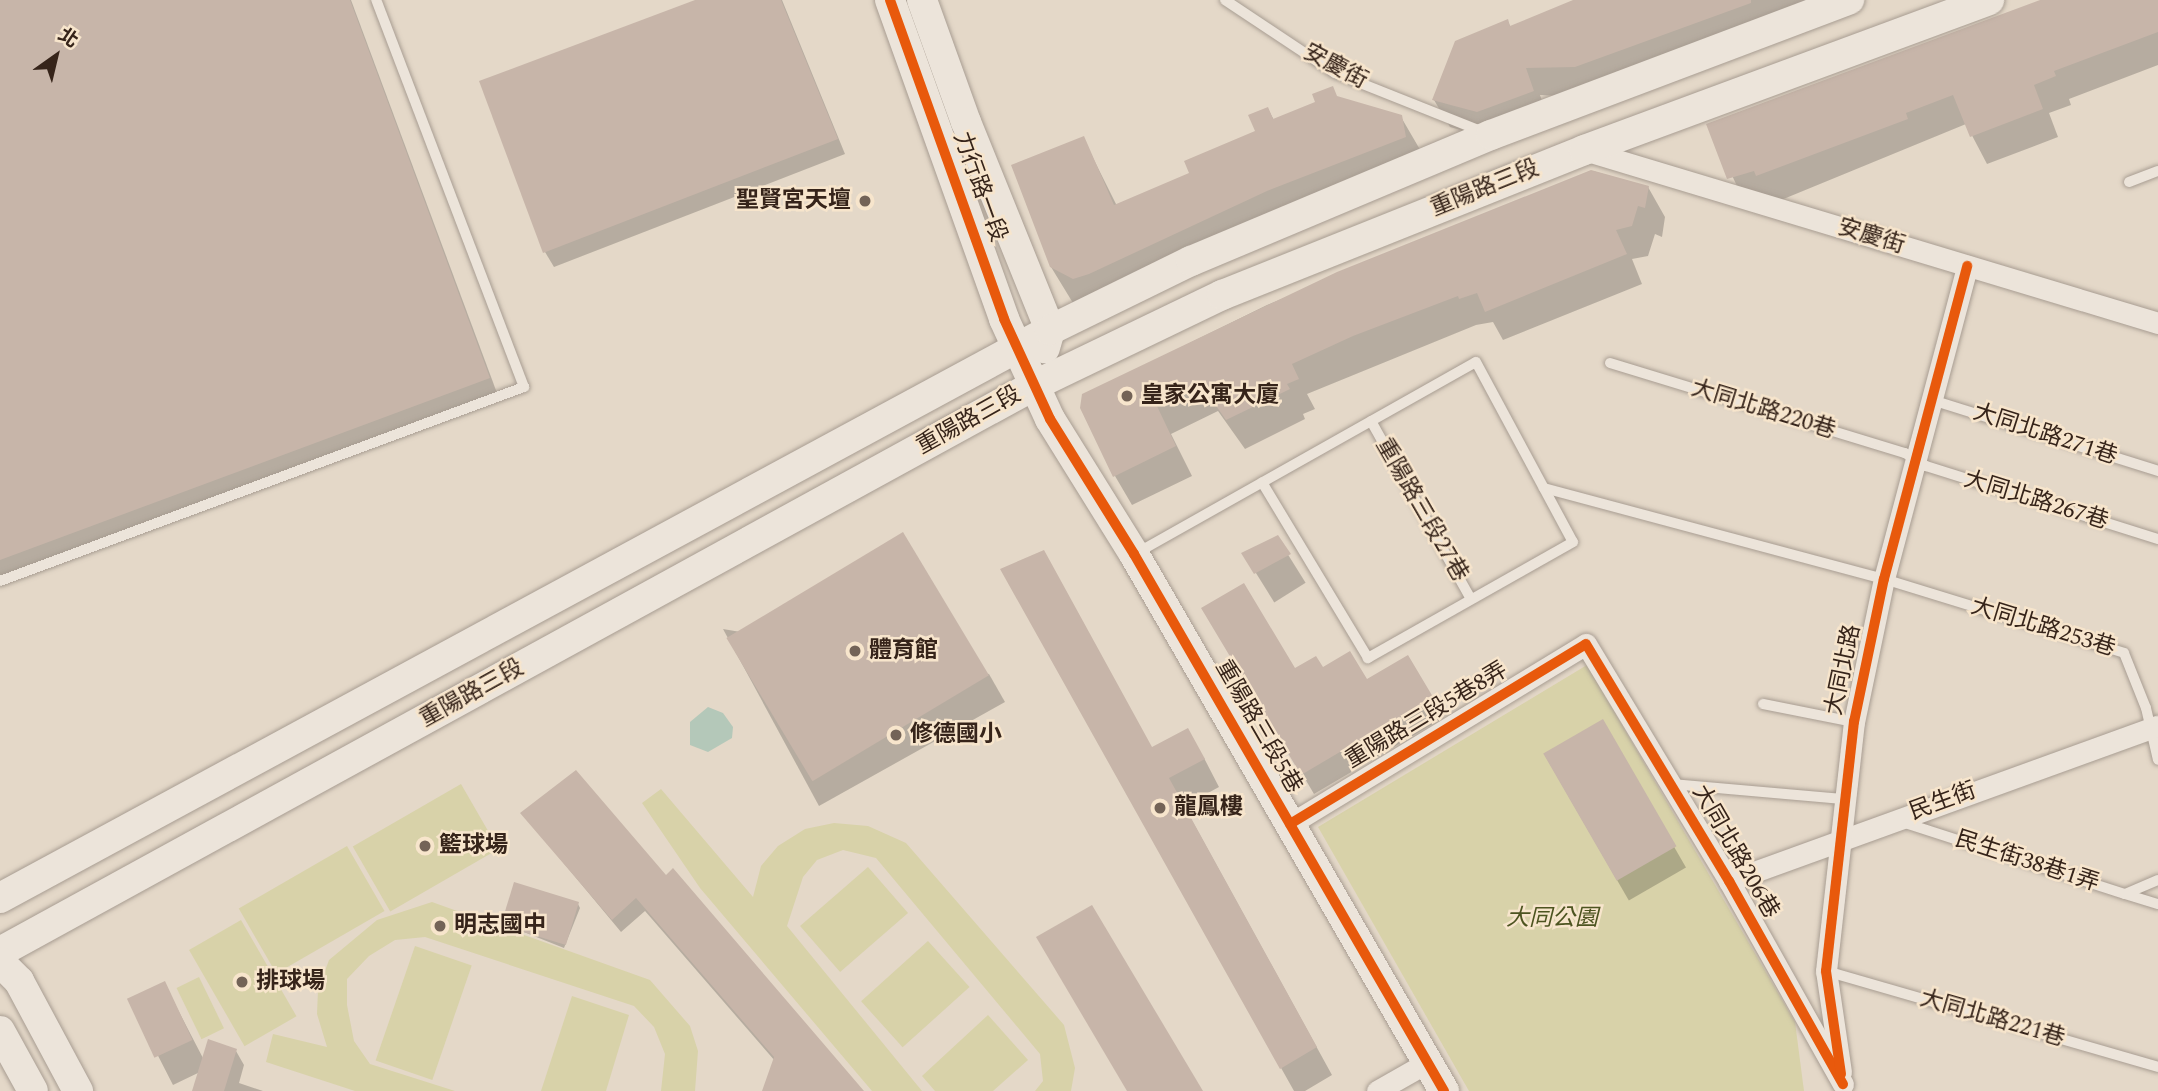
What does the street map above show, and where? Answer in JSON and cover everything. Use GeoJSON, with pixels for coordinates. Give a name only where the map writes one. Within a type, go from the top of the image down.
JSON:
{"type":"FeatureCollection","features":[{"type":"Feature","properties":{"kind":"main road","name":"力行路一段"},"geometry":{"type":"LineString","coordinates":[[890,0],[1017,346],[1035,385]]}},
{"type":"Feature","properties":{"kind":"main road","name":"力行路一段"},"geometry":{"type":"LineString","coordinates":[[922,0],[965,122],[1050,330]]}},
{"type":"Feature","properties":{"kind":"main road","name":"重陽路三段"},"geometry":{"type":"LineString","coordinates":[[0,898],[1017,346],[1191,261],[1491,135],[1849,0]]}},
{"type":"Feature","properties":{"kind":"main road","name":"重陽路三段"},"geometry":{"type":"LineString","coordinates":[[0,953],[1035,385],[1222,295],[1584,150],[1989,0]]}},
{"type":"Feature","properties":{"kind":"main road"},"geometry":{"type":"LineString","coordinates":[[1035,385],[1050,330]]}},
{"type":"Feature","properties":{"kind":"main road","name":"重陽路三段5巷"},"geometry":{"type":"LineString","coordinates":[[1035,385],[1050,419],[1134,554],[1444,1091]]}},
{"type":"Feature","properties":{"kind":"main road"},"geometry":{"type":"LineString","coordinates":[[0,962],[19,981],[78,1091]]}},
{"type":"Feature","properties":{"kind":"main road"},"geometry":{"type":"LineString","coordinates":[[0,1031],[33,1091]]}},
{"type":"Feature","properties":{"kind":"street","name":"安慶街"},"geometry":{"type":"LineString","coordinates":[[1584,150],[2158,323]]}},
{"type":"Feature","properties":{"kind":"street","name":"大同北路"},"geometry":{"type":"LineString","coordinates":[[1843,1087],[1826,971],[1837,842],[1854,722],[1884,579],[1967,266]]}},
{"type":"Feature","properties":{"kind":"street","name":"重陽路三段5巷8弄"},"geometry":{"type":"LineString","coordinates":[[1290,824],[1586,644]]}},
{"type":"Feature","properties":{"kind":"street","name":"大同北路206巷"},"geometry":{"type":"LineString","coordinates":[[1586,644],[1729,881],[1843,1087]]}},
{"type":"Feature","properties":{"kind":"street","name":"民生街"},"geometry":{"type":"LineString","coordinates":[[1729,881],[2154,727]]}},
{"type":"Feature","properties":{"kind":"street"},"geometry":{"type":"LineString","coordinates":[[1377,1091],[1428,1062]]}},
{"type":"Feature","properties":{"kind":"lane"},"geometry":{"type":"LineString","coordinates":[[0,581],[524,387],[376,0]]}},
{"type":"Feature","properties":{"kind":"lane","name":"安慶街"},"geometry":{"type":"LineString","coordinates":[[1225,0],[1335,72],[1491,135]]}},
{"type":"Feature","properties":{"kind":"lane"},"geometry":{"type":"LineString","coordinates":[[2129,182],[2158,171]]}},
{"type":"Feature","properties":{"kind":"lane"},"geometry":{"type":"LineString","coordinates":[[1134,554],[1262,482],[1476,362],[1573,542],[1368,658],[1262,482]]}},
{"type":"Feature","properties":{"kind":"lane","name":"大同北路220巷"},"geometry":{"type":"LineString","coordinates":[[1610,363],[1916,460]]}},
{"type":"Feature","properties":{"kind":"lane","name":"大同北路271巷"},"geometry":{"type":"LineString","coordinates":[[1932,400],[2158,471]]}},
{"type":"Feature","properties":{"kind":"lane","name":"重陽路三段27巷"},"geometry":{"type":"LineString","coordinates":[[1371,421],[1471,599]]}},
{"type":"Feature","properties":{"kind":"lane","name":"大同北路267巷"},"geometry":{"type":"LineString","coordinates":[[1916,460],[2158,539]]}},
{"type":"Feature","properties":{"kind":"lane"},"geometry":{"type":"LineString","coordinates":[[1544,488],[1884,579]]}},
{"type":"Feature","properties":{"kind":"lane","name":"大同北路253巷"},"geometry":{"type":"LineString","coordinates":[[1884,579],[2124,653],[2154,727]]}},
{"type":"Feature","properties":{"kind":"lane"},"geometry":{"type":"LineString","coordinates":[[1763,704],[1854,722]]}},
{"type":"Feature","properties":{"kind":"lane"},"geometry":{"type":"LineString","coordinates":[[2154,727],[2158,760]]}},
{"type":"Feature","properties":{"kind":"lane"},"geometry":{"type":"LineString","coordinates":[[1670,783],[1843,800]]}},
{"type":"Feature","properties":{"kind":"lane","name":"民生街38巷1弄"},"geometry":{"type":"LineString","coordinates":[[1895,820],[2125,894],[2158,880]]}},
{"type":"Feature","properties":{"kind":"lane"},"geometry":{"type":"LineString","coordinates":[[2125,894],[2158,904]]}},
{"type":"Feature","properties":{"kind":"lane","name":"大同北路221巷"},"geometry":{"type":"LineString","coordinates":[[1826,971],[2158,1067]]}},
{"type":"Feature","properties":{"kind":"green space","name":"大同公園"},"geometry":{"type":"Polygon","coordinates":[[[1587,665],[1795,1022],[1804,1091],[1469,1091],[1318,827],[1587,665]]]}},
{"type":"Feature","properties":{"kind":"green space","name":"籃球場"},"geometry":{"type":"Polygon","coordinates":[[[461,784],[499,849],[390,911],[353,846],[461,784]]]}},
{"type":"Feature","properties":{"kind":"green space"},"geometry":{"type":"Polygon","coordinates":[[[661,789],[753,897],[761,866],[778,846],[805,829],[834,823],[868,826],[906,843],[1064,1025],[1075,1068],[1071,1091],[1035,1091],[1043,1081],[1040,1054],[876,858],[843,850],[817,860],[803,877],[787,926],[922,1091],[872,1091],[700,888],[642,803],[661,789]]]}},
{"type":"Feature","properties":{"kind":"green space"},"geometry":{"type":"Polygon","coordinates":[[[347,846],[384,911],[276,973],[239,909],[347,846]]]}},
{"type":"Feature","properties":{"kind":"green space"},"geometry":{"type":"Polygon","coordinates":[[[868,867],[908,913],[840,972],[800,926],[868,867]]]}},
{"type":"Feature","properties":{"kind":"green space"},"geometry":{"type":"Polygon","coordinates":[[[432,902],[650,980],[690,1026],[698,1051],[695,1091],[661,1091],[665,1054],[654,1027],[634,1006],[425,937],[395,940],[369,956],[347,979],[347,1005],[354,1041],[370,1064],[455,1091],[355,1091],[266,1062],[273,1034],[327,1047],[317,1014],[318,990],[329,960],[377,920],[432,902]]]}},
{"type":"Feature","properties":{"kind":"green space","name":"排球場"},"geometry":{"type":"Polygon","coordinates":[[[241,920],[296,1016],[245,1046],[189,950],[241,920]]]}},
{"type":"Feature","properties":{"kind":"green space"},"geometry":{"type":"Polygon","coordinates":[[[928,941],[969,987],[903,1047],[861,1001],[928,941]]]}},
{"type":"Feature","properties":{"kind":"green space"},"geometry":{"type":"Polygon","coordinates":[[[415,946],[472,966],[432,1080],[376,1060],[415,946]]]}},
{"type":"Feature","properties":{"kind":"green space"},"geometry":{"type":"Polygon","coordinates":[[[199,977],[224,1028],[202,1039],[177,988],[199,977]]]}},
{"type":"Feature","properties":{"kind":"green space"},"geometry":{"type":"Polygon","coordinates":[[[572,996],[629,1015],[606,1091],[541,1091],[572,996]]]}},
{"type":"Feature","properties":{"kind":"green space"},"geometry":{"type":"Polygon","coordinates":[[[988,1015],[1028,1060],[993,1091],[935,1091],[922,1076],[988,1015]]]}},
{"type":"Feature","properties":{"kind":"shaded area"},"geometry":{"type":"Polygon","coordinates":[[[708,707],[723,713],[733,727],[732,738],[708,752],[690,745],[690,722],[708,707]]]}},
{"type":"Feature","properties":{"kind":"building"},"geometry":{"type":"Polygon","coordinates":[[[0,0],[350,0],[490,378],[0,560],[0,0]]]}},
{"type":"Feature","properties":{"kind":"building"},"geometry":{"type":"Polygon","coordinates":[[[695,0],[781,0],[838,139],[543,253],[479,81],[695,0]]]}},
{"type":"Feature","properties":{"kind":"building"},"geometry":{"type":"Polygon","coordinates":[[[1573,0],[1751,0],[1751,3],[1575,67],[1526,68],[1534,91],[1477,112],[1432,100],[1455,41],[1508,19],[1510,26],[1573,0]]]}},
{"type":"Feature","properties":{"kind":"building"},"geometry":{"type":"Polygon","coordinates":[[[2040,0],[2158,0],[2158,32],[2054,71],[2056,76],[2034,85],[2043,109],[1970,137],[1953,95],[1906,113],[1908,119],[1756,176],[1754,171],[1727,179],[1706,124],[2040,0]]]}},
{"type":"Feature","properties":{"kind":"building"},"geometry":{"type":"Polygon","coordinates":[[[1333,86],[1337,96],[1402,115],[1406,137],[1267,191],[1089,274],[1073,279],[1050,267],[1011,165],[1084,136],[1114,205],[1189,173],[1184,161],[1255,131],[1248,115],[1268,107],[1273,119],[1315,102],[1312,94],[1333,86]]]}},
{"type":"Feature","properties":{"kind":"building"},"geometry":{"type":"Polygon","coordinates":[[[1591,170],[1649,186],[1645,208],[1638,206],[1632,226],[1616,230],[1627,254],[1485,312],[1477,293],[1459,299],[1458,296],[1353,336],[1292,364],[1299,379],[1287,384],[1290,389],[1226,420],[1200,383],[1156,404],[1176,446],[1113,477],[1080,408],[1082,394],[1337,272],[1591,170]]]}},
{"type":"Feature","properties":{"kind":"building","name":"體育館"},"geometry":{"type":"Polygon","coordinates":[[[903,532],[989,675],[812,781],[726,638],[903,532]]]}},
{"type":"Feature","properties":{"kind":"building"},"geometry":{"type":"Polygon","coordinates":[[[1278,535],[1291,554],[1254,574],[1241,553],[1278,535]]]}},
{"type":"Feature","properties":{"kind":"building","name":"龍鳳樓"},"geometry":{"type":"Polygon","coordinates":[[[1044,550],[1152,747],[1188,728],[1205,759],[1169,778],[1317,1047],[1280,1069],[1000,569],[1044,550]]]}},
{"type":"Feature","properties":{"kind":"building"},"geometry":{"type":"Polygon","coordinates":[[[1244,583],[1295,668],[1316,656],[1323,667],[1350,651],[1367,679],[1408,655],[1433,697],[1301,775],[1201,608],[1244,583]]]}},
{"type":"Feature","properties":{"kind":"building"},"geometry":{"type":"Polygon","coordinates":[[[1603,719],[1676,846],[1617,881],[1543,754],[1603,719]]]}},
{"type":"Feature","properties":{"kind":"building"},"geometry":{"type":"Polygon","coordinates":[[[576,770],[666,875],[673,868],[864,1091],[762,1091],[774,1057],[636,898],[612,920],[520,813],[576,770]]]}},
{"type":"Feature","properties":{"kind":"building"},"geometry":{"type":"Polygon","coordinates":[[[514,882],[579,902],[566,945],[501,925],[514,882]]]}},
{"type":"Feature","properties":{"kind":"building"},"geometry":{"type":"Polygon","coordinates":[[[1092,905],[1203,1091],[1127,1091],[1036,937],[1092,905]]]}},
{"type":"Feature","properties":{"kind":"building"},"geometry":{"type":"Polygon","coordinates":[[[165,981],[192,1040],[154,1058],[127,999],[165,981]]]}},
{"type":"Feature","properties":{"kind":"building"},"geometry":{"type":"Polygon","coordinates":[[[208,1039],[237,1049],[224,1091],[192,1091],[208,1039]]]}},
{"type":"Feature","properties":{"kind":"cycle path"},"geometry":{"type":"LineString","coordinates":[[890,0],[1004,319],[1050,419],[1134,554],[1444,1091]]}},
{"type":"Feature","properties":{"kind":"cycle path"},"geometry":{"type":"LineString","coordinates":[[1841,1074],[1826,971],[1854,722],[1884,579],[1967,266]]}},
{"type":"Feature","properties":{"kind":"cycle path"},"geometry":{"type":"LineString","coordinates":[[1290,824],[1586,644],[1729,881],[1843,1084]]}},
{"type":"Feature","properties":{"kind":"place","name":"聖賢宮天壇"},"geometry":{"type":"Point","coordinates":[865,201]}},
{"type":"Feature","properties":{"kind":"place","name":"皇家公寓大廈"},"geometry":{"type":"Point","coordinates":[1127,396]}},
{"type":"Feature","properties":{"kind":"place","name":"體育館"},"geometry":{"type":"Point","coordinates":[855,651]}},
{"type":"Feature","properties":{"kind":"place","name":"修德國小"},"geometry":{"type":"Point","coordinates":[896,735]}},
{"type":"Feature","properties":{"kind":"place","name":"龍鳳樓"},"geometry":{"type":"Point","coordinates":[1160,808]}},
{"type":"Feature","properties":{"kind":"place","name":"籃球場"},"geometry":{"type":"Point","coordinates":[425,846]}},
{"type":"Feature","properties":{"kind":"place","name":"明志國中"},"geometry":{"type":"Point","coordinates":[440,926]}},
{"type":"Feature","properties":{"kind":"place","name":"排球場"},"geometry":{"type":"Point","coordinates":[242,982]}}]}
